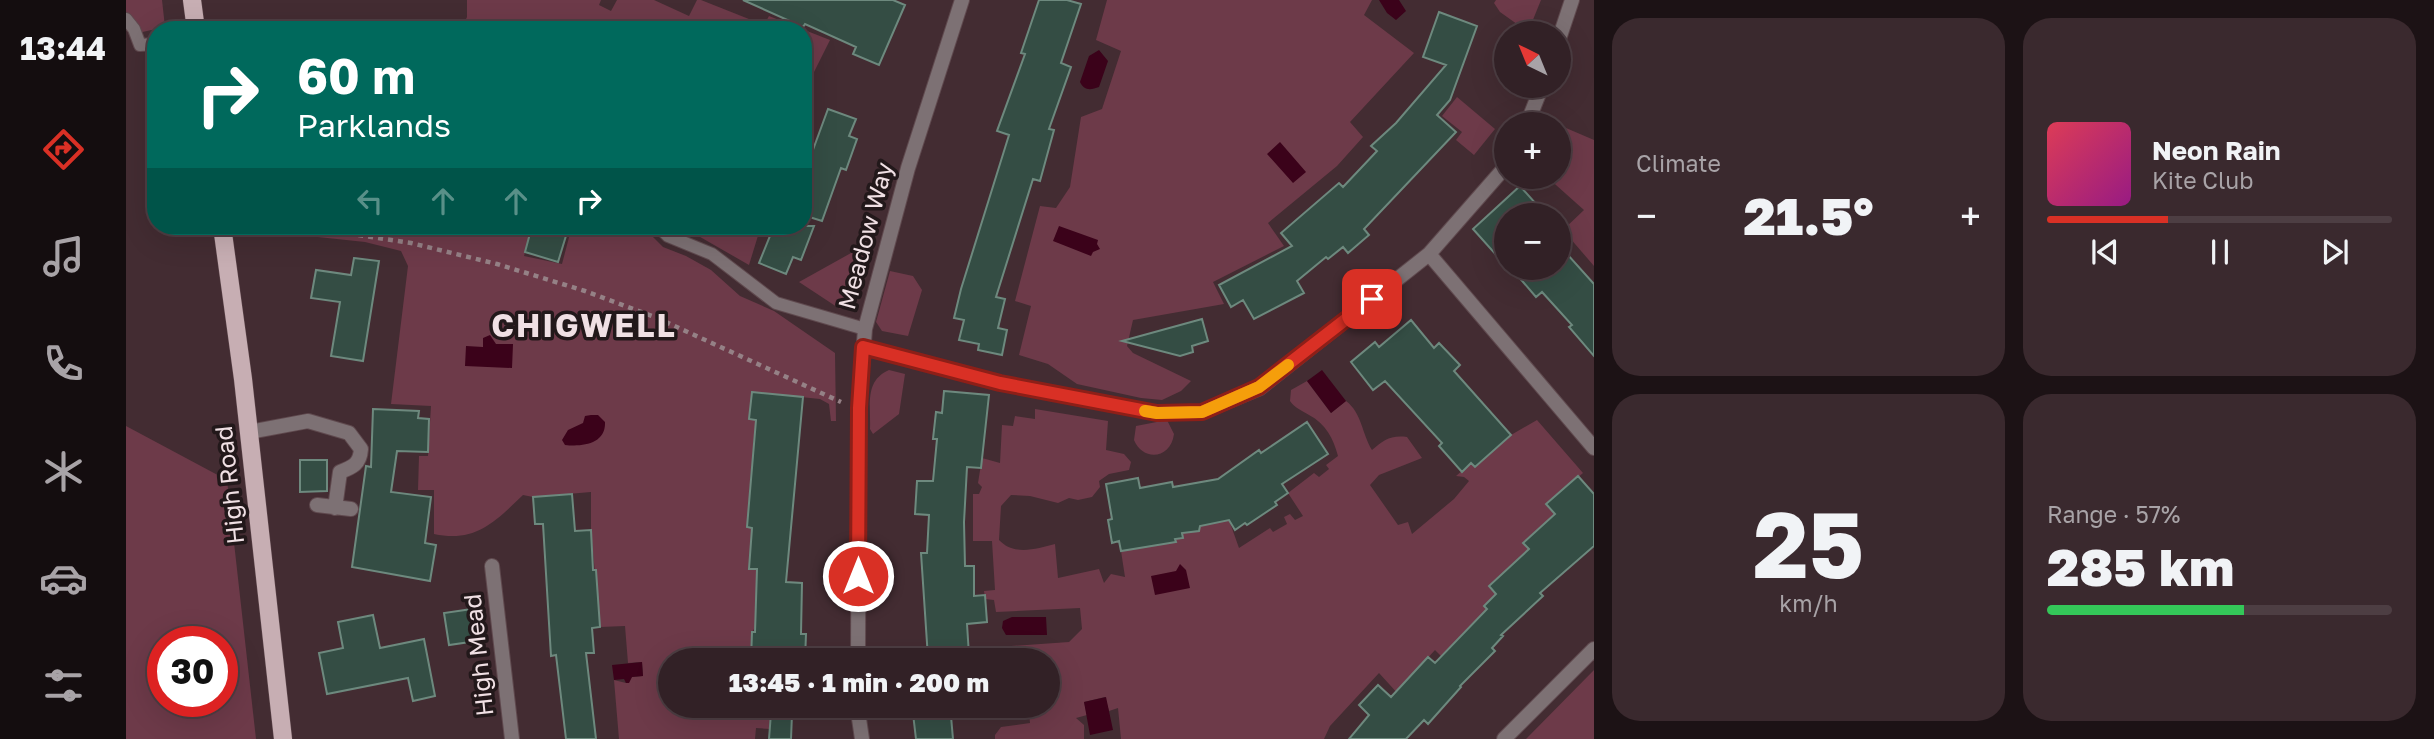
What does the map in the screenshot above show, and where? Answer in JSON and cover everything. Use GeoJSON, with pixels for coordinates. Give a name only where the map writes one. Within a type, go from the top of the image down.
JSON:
{"type":"FeatureCollection","features":[{"type":"Feature","properties":{"kind":"main road"},"geometry":{"type":"LineString","coordinates":[[192,0],[195,21]]}},
{"type":"Feature","properties":{"kind":"main road","name":"High Road"},"geometry":{"type":"LineString","coordinates":[[223,235],[249,432],[283,739]]}},
{"type":"Feature","properties":{"kind":"street","name":"Meadow Way"},"geometry":{"type":"LineString","coordinates":[[858,648],[859,408],[864,329],[908,167],[962,0]]}},
{"type":"Feature","properties":{"kind":"street"},"geometry":{"type":"LineString","coordinates":[[1565,21],[1572,0]]}},
{"type":"Feature","properties":{"kind":"street"},"geometry":{"type":"LineString","coordinates":[[863,347],[1000,383],[1157,413],[1202,412],[1259,387],[1429,254],[1494,180]]}},
{"type":"Feature","properties":{"kind":"street"},"geometry":{"type":"LineString","coordinates":[[1429,254],[1594,448]]}},
{"type":"Feature","properties":{"kind":"street"},"geometry":{"type":"LineString","coordinates":[[249,432],[308,421],[349,433],[361,449],[360,460],[354,467],[340,472],[335,508]]}},
{"type":"Feature","properties":{"kind":"street"},"geometry":{"type":"LineString","coordinates":[[317,505],[351,509]]}},
{"type":"Feature","properties":{"kind":"street","name":"High Mead"},"geometry":{"type":"LineString","coordinates":[[492,566],[512,739]]}},
{"type":"Feature","properties":{"kind":"street"},"geometry":{"type":"LineString","coordinates":[[1504,739],[1594,649]]}},
{"type":"Feature","properties":{"kind":"street"},"geometry":{"type":"LineString","coordinates":[[859,718],[862,739]]}},
{"type":"Feature","properties":{"kind":"lane"},"geometry":{"type":"LineString","coordinates":[[126,19],[140,44],[147,44]]}},
{"type":"Feature","properties":{"kind":"lane"},"geometry":{"type":"LineString","coordinates":[[667,235],[712,254],[776,303],[864,329]]}},
{"type":"Feature","properties":{"kind":"path"},"geometry":{"type":"LineString","coordinates":[[358,235],[411,243],[497,264],[585,291],[657,318],[859,408]]}},
{"type":"Feature","properties":{"kind":"shaded area"},"geometry":{"type":"Polygon","coordinates":[[[126,0],[162,0],[164,21],[147,21],[147,31],[138,33],[126,16],[126,0]]]}},
{"type":"Feature","properties":{"kind":"shaded area"},"geometry":{"type":"Polygon","coordinates":[[[467,0],[601,0],[599,5],[611,11],[617,0],[654,0],[689,16],[697,0],[701,0],[754,21],[465,21],[467,0]]]}},
{"type":"Feature","properties":{"kind":"shaded area"},"geometry":{"type":"Polygon","coordinates":[[[1107,0],[1372,0],[1364,15],[1414,53],[1350,122],[1363,137],[1337,166],[1268,223],[1284,246],[1213,282],[1224,304],[1133,320],[1127,346],[1133,353],[1191,381],[1181,391],[1162,400],[1077,384],[1048,364],[1019,355],[1031,306],[1015,301],[1040,206],[1056,208],[1070,187],[1081,117],[1102,109],[1121,51],[1096,40],[1107,0]]]}},
{"type":"Feature","properties":{"kind":"shaded area"},"geometry":{"type":"Polygon","coordinates":[[[1379,0],[1399,0],[1406,11],[1396,20],[1387,13],[1379,0]]]}},
{"type":"Feature","properties":{"kind":"shaded area"},"geometry":{"type":"Polygon","coordinates":[[[1496,0],[1541,0],[1532,21],[1513,21],[1500,12],[1494,3],[1496,0]]]}},
{"type":"Feature","properties":{"kind":"shaded area"},"geometry":{"type":"Polygon","coordinates":[[[769,16],[782,21],[766,21],[769,16]]]}},
{"type":"Feature","properties":{"kind":"shaded area"},"geometry":{"type":"Polygon","coordinates":[[[812,33],[830,40],[812,76],[812,33]]]}},
{"type":"Feature","properties":{"kind":"shaded area"},"geometry":{"type":"Polygon","coordinates":[[[1099,50],[1108,61],[1099,87],[1086,88],[1080,82],[1089,56],[1099,50]]]}},
{"type":"Feature","properties":{"kind":"shaded area"},"geometry":{"type":"Polygon","coordinates":[[[1457,97],[1494,130],[1474,155],[1456,140],[1462,132],[1442,116],[1457,97]]]}},
{"type":"Feature","properties":{"kind":"shaded area"},"geometry":{"type":"Polygon","coordinates":[[[1571,130],[1594,140],[1594,266],[1571,239],[1571,222],[1584,210],[1560,189],[1571,189],[1571,130]]]}},
{"type":"Feature","properties":{"kind":"shaded area"},"geometry":{"type":"Polygon","coordinates":[[[1280,142],[1306,172],[1293,183],[1267,154],[1280,142]]]}},
{"type":"Feature","properties":{"kind":"shaded area"},"geometry":{"type":"Polygon","coordinates":[[[1059,226],[1098,240],[1100,249],[1091,256],[1053,241],[1059,226]]]}},
{"type":"Feature","properties":{"kind":"shaded area"},"geometry":{"type":"Polygon","coordinates":[[[299,235],[530,235],[524,256],[562,264],[570,235],[651,235],[663,247],[711,270],[740,296],[774,311],[835,353],[836,421],[831,421],[829,404],[820,399],[752,392],[749,419],[772,421],[770,438],[754,436],[753,451],[775,454],[751,471],[747,527],[752,528],[749,568],[757,569],[756,626],[752,632],[751,648],[658,648],[658,718],[771,718],[770,729],[756,728],[755,739],[619,739],[614,680],[626,683],[632,677],[643,676],[642,662],[628,663],[625,626],[600,627],[591,530],[591,492],[533,497],[523,495],[493,522],[473,533],[461,536],[434,534],[434,490],[418,490],[419,456],[428,456],[431,406],[391,404],[408,266],[401,251],[365,242],[299,235]]]}},
{"type":"Feature","properties":{"kind":"shaded area"},"geometry":{"type":"Polygon","coordinates":[[[697,235],[758,235],[749,265],[697,235]]]}},
{"type":"Feature","properties":{"kind":"shaded area"},"geometry":{"type":"Polygon","coordinates":[[[860,248],[866,252],[852,309],[840,309],[799,282],[860,248]]]}},
{"type":"Feature","properties":{"kind":"shaded area"},"geometry":{"type":"Polygon","coordinates":[[[890,271],[913,276],[922,290],[908,336],[882,331],[876,322],[890,271]]]}},
{"type":"Feature","properties":{"kind":"shaded area"},"geometry":{"type":"Polygon","coordinates":[[[490,335],[496,344],[513,344],[512,368],[465,366],[466,346],[483,347],[483,338],[490,335]]]}},
{"type":"Feature","properties":{"kind":"shaded area"},"geometry":{"type":"Polygon","coordinates":[[[889,370],[905,374],[899,414],[873,434],[870,429],[872,387],[881,375],[889,370]]]}},
{"type":"Feature","properties":{"kind":"shaded area"},"geometry":{"type":"Polygon","coordinates":[[[1322,370],[1346,401],[1331,413],[1307,381],[1322,370]]]}},
{"type":"Feature","properties":{"kind":"shaded area"},"geometry":{"type":"Polygon","coordinates":[[[1307,381],[1331,413],[1346,401],[1359,418],[1372,450],[1388,439],[1407,437],[1422,458],[1379,475],[1370,485],[1398,525],[1408,522],[1412,534],[1454,499],[1469,481],[1456,476],[1471,463],[1475,467],[1511,435],[1537,420],[1583,473],[1547,504],[1555,514],[1523,542],[1540,561],[1484,606],[1488,611],[1441,656],[1435,650],[1403,685],[1410,707],[1379,673],[1330,726],[1324,739],[1121,739],[1118,708],[1109,711],[1105,697],[1084,702],[1087,715],[1076,718],[1084,725],[1084,739],[995,739],[1001,727],[1030,723],[1030,718],[1060,718],[1060,648],[983,648],[1069,642],[1082,629],[1080,608],[996,612],[994,600],[985,599],[984,591],[995,590],[992,541],[973,541],[973,494],[979,494],[982,487],[978,483],[982,458],[1000,463],[1002,425],[1013,426],[1015,416],[1035,419],[1035,409],[1108,421],[1106,450],[1124,454],[1131,462],[1129,470],[1109,474],[1099,481],[1100,487],[1092,497],[1078,500],[1069,498],[1058,503],[1030,496],[1011,495],[1001,506],[999,540],[1018,550],[1055,544],[1058,578],[1099,569],[1104,583],[1111,574],[1125,577],[1121,551],[1175,542],[1175,539],[1183,538],[1182,533],[1199,531],[1200,526],[1229,520],[1239,548],[1270,528],[1273,532],[1287,524],[1284,517],[1290,514],[1295,520],[1303,516],[1288,493],[1314,473],[1319,477],[1329,469],[1326,465],[1338,456],[1324,427],[1290,401],[1291,390],[1307,381]]]}},
{"type":"Feature","properties":{"kind":"shaded area"},"geometry":{"type":"Polygon","coordinates":[[[598,415],[605,422],[602,435],[586,444],[565,445],[562,440],[568,430],[583,423],[585,416],[598,415]]]}},
{"type":"Feature","properties":{"kind":"shaded area"},"geometry":{"type":"Polygon","coordinates":[[[1167,420],[1174,434],[1168,449],[1156,455],[1144,452],[1138,447],[1134,440],[1136,426],[1167,420]]]}},
{"type":"Feature","properties":{"kind":"shaded area"},"geometry":{"type":"Polygon","coordinates":[[[126,426],[227,480],[256,739],[126,739],[126,426]]]}},
{"type":"Feature","properties":{"kind":"shaded area"},"geometry":{"type":"Polygon","coordinates":[[[1180,564],[1186,570],[1190,588],[1155,595],[1151,576],[1176,571],[1180,564]]]}},
{"type":"Feature","properties":{"kind":"shaded area"},"geometry":{"type":"Polygon","coordinates":[[[1012,617],[1046,617],[1047,635],[1006,635],[1002,628],[1003,621],[1012,617]]]}},
{"type":"Feature","properties":{"kind":"shaded area"},"geometry":{"type":"Polygon","coordinates":[[[642,662],[643,676],[632,677],[629,683],[624,679],[614,680],[612,665],[642,662]]]}},
{"type":"Feature","properties":{"kind":"shaded area"},"geometry":{"type":"Polygon","coordinates":[[[1594,670],[1594,739],[1526,739],[1594,670]]]}},
{"type":"Feature","properties":{"kind":"shaded area"},"geometry":{"type":"Polygon","coordinates":[[[1106,697],[1113,730],[1090,735],[1084,702],[1106,697]]]}},
{"type":"Feature","properties":{"kind":"building"},"geometry":{"type":"Polygon","coordinates":[[[743,0],[893,0],[905,5],[879,65],[853,54],[856,47],[812,27],[812,21],[790,21],[743,0]]]}},
{"type":"Feature","properties":{"kind":"building"},"geometry":{"type":"Polygon","coordinates":[[[1039,0],[1067,0],[1081,4],[1061,63],[1071,67],[1049,129],[1054,130],[1040,181],[1033,179],[996,297],[1005,299],[998,328],[1007,330],[1002,355],[978,350],[979,344],[959,340],[964,320],[954,318],[1009,135],[997,131],[1025,54],[1021,53],[1039,0]]]}},
{"type":"Feature","properties":{"kind":"building"},"geometry":{"type":"Polygon","coordinates":[[[1439,12],[1477,26],[1450,100],[1437,115],[1456,132],[1364,229],[1369,235],[1348,253],[1343,247],[1328,259],[1326,257],[1297,281],[1304,293],[1254,319],[1243,300],[1231,307],[1219,285],[1292,246],[1281,233],[1339,183],[1343,187],[1377,151],[1371,146],[1396,123],[1446,65],[1423,57],[1439,12]]]}},
{"type":"Feature","properties":{"kind":"building"},"geometry":{"type":"Polygon","coordinates":[[[828,109],[856,119],[849,136],[857,139],[846,170],[841,168],[822,221],[812,218],[812,153],[828,109]]]}},
{"type":"Feature","properties":{"kind":"building"},"geometry":{"type":"Polygon","coordinates":[[[1517,189],[1523,189],[1535,203],[1501,203],[1517,189]]]}},
{"type":"Feature","properties":{"kind":"building"},"geometry":{"type":"Polygon","coordinates":[[[1494,210],[1494,252],[1473,229],[1494,210]]]}},
{"type":"Feature","properties":{"kind":"building"},"geometry":{"type":"Polygon","coordinates":[[[530,235],[566,235],[558,262],[525,252],[530,235]]]}},
{"type":"Feature","properties":{"kind":"building"},"geometry":{"type":"Polygon","coordinates":[[[770,235],[811,235],[801,260],[793,257],[786,274],[759,263],[770,235]]]}},
{"type":"Feature","properties":{"kind":"building"},"geometry":{"type":"Polygon","coordinates":[[[354,258],[379,261],[363,361],[331,356],[340,302],[311,298],[316,270],[351,275],[354,258]]]}},
{"type":"Feature","properties":{"kind":"building"},"geometry":{"type":"Polygon","coordinates":[[[1571,258],[1594,284],[1594,356],[1569,327],[1572,325],[1542,292],[1536,297],[1521,280],[1571,280],[1571,258]]]}},
{"type":"Feature","properties":{"kind":"building"},"geometry":{"type":"Polygon","coordinates":[[[1202,319],[1208,341],[1192,346],[1193,352],[1180,356],[1122,341],[1202,319]]]}},
{"type":"Feature","properties":{"kind":"building"},"geometry":{"type":"Polygon","coordinates":[[[1411,320],[1434,348],[1439,343],[1460,365],[1454,371],[1511,435],[1475,467],[1471,463],[1462,472],[1439,446],[1442,443],[1385,381],[1373,390],[1351,362],[1375,342],[1379,347],[1411,320]]]}},
{"type":"Feature","properties":{"kind":"building"},"geometry":{"type":"Polygon","coordinates":[[[944,391],[989,395],[981,468],[967,467],[964,522],[965,566],[974,566],[974,596],[985,595],[987,622],[967,624],[969,648],[927,648],[921,553],[927,553],[929,515],[915,514],[917,481],[933,481],[937,439],[933,439],[936,412],[942,413],[944,391]]]}},
{"type":"Feature","properties":{"kind":"building"},"geometry":{"type":"Polygon","coordinates":[[[752,392],[803,397],[786,582],[802,583],[801,634],[806,634],[805,648],[751,648],[752,632],[755,632],[757,569],[749,569],[752,528],[747,527],[756,420],[749,419],[752,392]]]}},
{"type":"Feature","properties":{"kind":"building"},"geometry":{"type":"Polygon","coordinates":[[[373,409],[419,411],[418,418],[429,419],[428,452],[397,451],[391,492],[431,497],[425,543],[436,545],[430,581],[352,567],[366,466],[371,467],[373,409]]]}},
{"type":"Feature","properties":{"kind":"building"},"geometry":{"type":"Polygon","coordinates":[[[1307,422],[1328,454],[1282,484],[1288,493],[1275,502],[1277,505],[1247,525],[1245,523],[1235,530],[1229,520],[1200,526],[1199,531],[1182,533],[1183,538],[1175,539],[1176,542],[1121,551],[1119,541],[1112,543],[1108,520],[1112,519],[1106,484],[1138,478],[1140,488],[1172,482],[1173,487],[1218,479],[1259,450],[1261,453],[1307,422]]]}},
{"type":"Feature","properties":{"kind":"building"},"geometry":{"type":"Polygon","coordinates":[[[300,460],[327,460],[327,491],[300,492],[300,460]]]}},
{"type":"Feature","properties":{"kind":"building"},"geometry":{"type":"Polygon","coordinates":[[[1578,476],[1594,494],[1594,546],[1540,593],[1543,596],[1501,635],[1503,636],[1492,648],[1495,651],[1460,686],[1428,724],[1424,720],[1406,739],[1349,739],[1369,715],[1359,705],[1378,685],[1391,697],[1428,657],[1435,663],[1487,609],[1484,606],[1496,594],[1489,586],[1529,549],[1523,543],[1555,514],[1546,504],[1578,476]]]}},
{"type":"Feature","properties":{"kind":"building"},"geometry":{"type":"Polygon","coordinates":[[[572,494],[575,531],[591,530],[593,570],[596,570],[600,627],[592,628],[594,653],[586,653],[596,739],[566,739],[556,655],[551,656],[543,524],[535,524],[533,497],[572,494]]]}},
{"type":"Feature","properties":{"kind":"building"},"geometry":{"type":"Polygon","coordinates":[[[479,608],[484,640],[449,645],[444,613],[479,608]]]}},
{"type":"Feature","properties":{"kind":"building"},"geometry":{"type":"Polygon","coordinates":[[[373,615],[380,648],[424,639],[435,696],[413,701],[408,678],[327,694],[319,653],[343,648],[338,622],[373,615]]]}},
{"type":"Feature","properties":{"kind":"building"},"geometry":{"type":"Polygon","coordinates":[[[771,718],[792,718],[791,739],[769,739],[771,718]]]}},
{"type":"Feature","properties":{"kind":"building"},"geometry":{"type":"Polygon","coordinates":[[[914,718],[951,718],[953,739],[916,739],[914,718]]]}},
{"type":"Feature","properties":{"kind":"slow traffic"},"geometry":{"type":"LineString","coordinates":[[1145,411],[1202,412],[1259,387],[1288,365]]}},
{"type":"Feature","properties":{"kind":"district","name":"CHIGWELL"},"geometry":{"type":"Point","coordinates":[584,326]}},
{"type":"Feature","properties":{"kind":"route"},"geometry":{"type":"LineString","coordinates":[[858,576],[859,408],[863,347],[1000,383],[1157,413],[1202,412],[1259,387],[1372,299]]}}]}
